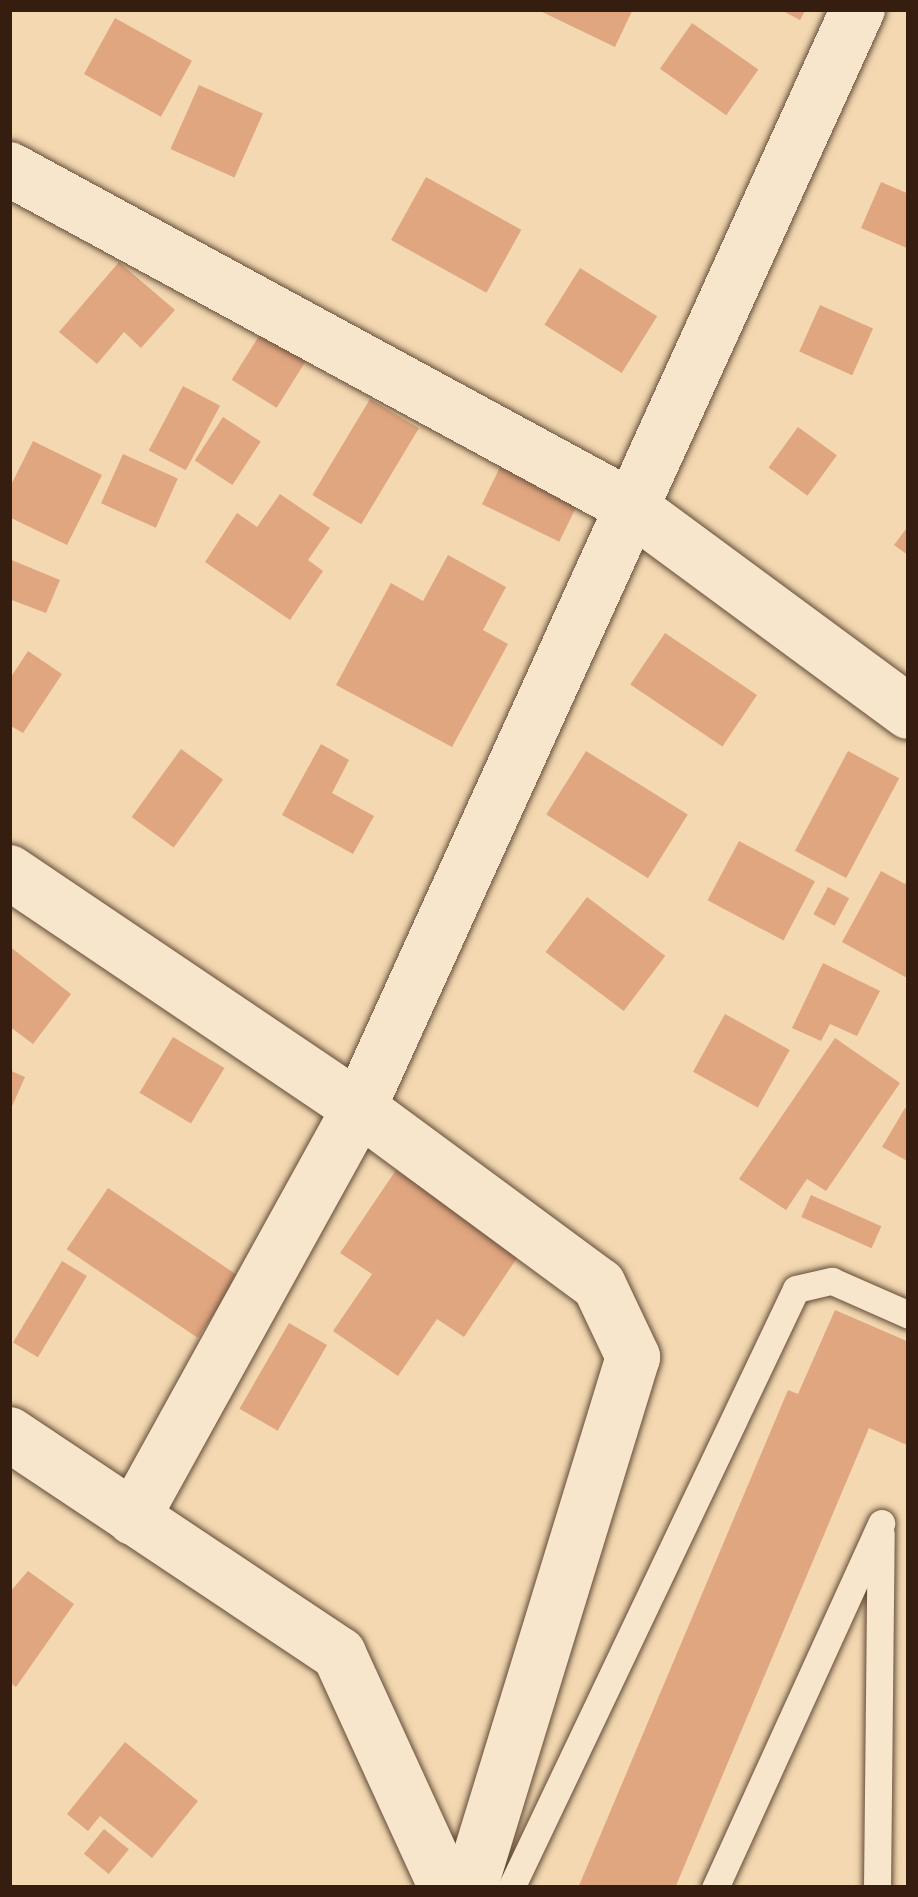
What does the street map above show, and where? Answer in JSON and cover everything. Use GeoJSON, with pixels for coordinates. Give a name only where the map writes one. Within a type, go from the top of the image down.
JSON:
{"type":"FeatureCollection","features":[{"type":"Feature","properties":{"kind":"street"},"geometry":{"type":"LineString","coordinates":[[133,1518],[359,1108],[628,506],[858,9]]}},
{"type":"Feature","properties":{"kind":"street"},"geometry":{"type":"LineString","coordinates":[[9,169],[628,506],[909,712]]}},
{"type":"Feature","properties":{"kind":"street"},"geometry":{"type":"LineString","coordinates":[[9,872],[359,1108],[599,1285],[633,1357],[470,1888]]}},
{"type":"Feature","properties":{"kind":"street"},"geometry":{"type":"LineString","coordinates":[[9,1434],[339,1654],[446,1888]]}},
{"type":"Feature","properties":{"kind":"lane"},"geometry":{"type":"LineString","coordinates":[[511,1888],[796,1289],[832,1282],[909,1315]]}},
{"type":"Feature","properties":{"kind":"lane"},"geometry":{"type":"LineString","coordinates":[[716,1888],[881,1523],[878,1888]]}},
{"type":"Feature","properties":{"kind":"building"},"geometry":{"type":"Polygon","coordinates":[[[536,9],[633,9],[615,47],[536,9]]]}},
{"type":"Feature","properties":{"kind":"building"},"geometry":{"type":"Polygon","coordinates":[[[779,9],[806,9],[800,20],[779,9]]]}},
{"type":"Feature","properties":{"kind":"building"},"geometry":{"type":"Polygon","coordinates":[[[115,18],[192,61],[161,117],[84,74],[115,18]]]}},
{"type":"Feature","properties":{"kind":"building"},"geometry":{"type":"Polygon","coordinates":[[[692,23],[758,69],[726,115],[660,69],[692,23]]]}},
{"type":"Feature","properties":{"kind":"building"},"geometry":{"type":"Polygon","coordinates":[[[199,85],[263,113],[234,177],[171,149],[199,85]]]}},
{"type":"Feature","properties":{"kind":"building"},"geometry":{"type":"Polygon","coordinates":[[[426,177],[521,230],[486,293],[391,240],[426,177]]]}},
{"type":"Feature","properties":{"kind":"building"},"geometry":{"type":"Polygon","coordinates":[[[881,182],[909,194],[909,249],[861,228],[881,182]]]}},
{"type":"Feature","properties":{"kind":"building"},"geometry":{"type":"Polygon","coordinates":[[[119,262],[175,310],[141,348],[124,332],[97,364],[59,332],[119,262]]]}},
{"type":"Feature","properties":{"kind":"building"},"geometry":{"type":"Polygon","coordinates":[[[580,268],[657,316],[622,373],[544,325],[580,268]]]}},
{"type":"Feature","properties":{"kind":"building"},"geometry":{"type":"Polygon","coordinates":[[[820,305],[873,329],[852,375],[799,352],[820,305]]]}},
{"type":"Feature","properties":{"kind":"building"},"geometry":{"type":"Polygon","coordinates":[[[264,328],[309,356],[277,408],[232,380],[264,328]]]}},
{"type":"Feature","properties":{"kind":"building"},"geometry":{"type":"Polygon","coordinates":[[[183,386],[220,406],[186,470],[149,450],[183,386]]]}},
{"type":"Feature","properties":{"kind":"building"},"geometry":{"type":"Polygon","coordinates":[[[370,399],[419,428],[361,524],[312,495],[370,399]]]}},
{"type":"Feature","properties":{"kind":"building"},"geometry":{"type":"Polygon","coordinates":[[[223,417],[261,442],[232,485],[195,461],[223,417]]]}},
{"type":"Feature","properties":{"kind":"building"},"geometry":{"type":"Polygon","coordinates":[[[798,427],[837,455],[807,496],[769,467],[798,427]]]}},
{"type":"Feature","properties":{"kind":"building"},"geometry":{"type":"Polygon","coordinates":[[[33,441],[102,475],[67,545],[9,517],[9,489],[33,441]]]}},
{"type":"Feature","properties":{"kind":"building"},"geometry":{"type":"Polygon","coordinates":[[[123,454],[178,478],[156,528],[101,503],[123,454]]]}},
{"type":"Feature","properties":{"kind":"building"},"geometry":{"type":"Polygon","coordinates":[[[503,461],[580,499],[559,542],[482,504],[503,461]]]}},
{"type":"Feature","properties":{"kind":"building"},"geometry":{"type":"Polygon","coordinates":[[[280,494],[330,528],[308,560],[323,571],[290,620],[205,562],[237,513],[257,527],[280,494]]]}},
{"type":"Feature","properties":{"kind":"building"},"geometry":{"type":"Polygon","coordinates":[[[909,525],[909,556],[894,545],[909,525]]]}},
{"type":"Feature","properties":{"kind":"building"},"geometry":{"type":"Polygon","coordinates":[[[448,555],[506,587],[483,630],[508,644],[452,747],[336,685],[391,583],[423,601],[448,555]]]}},
{"type":"Feature","properties":{"kind":"building"},"geometry":{"type":"Polygon","coordinates":[[[9,559],[60,580],[46,613],[9,599],[9,559]]]}},
{"type":"Feature","properties":{"kind":"building"},"geometry":{"type":"Polygon","coordinates":[[[665,633],[757,695],[722,746],[630,684],[665,633]]]}},
{"type":"Feature","properties":{"kind":"building"},"geometry":{"type":"Polygon","coordinates":[[[28,651],[62,674],[23,733],[9,725],[9,680],[28,651]]]}},
{"type":"Feature","properties":{"kind":"building"},"geometry":{"type":"Polygon","coordinates":[[[321,744],[349,760],[332,793],[374,816],[353,854],[282,815],[321,744]]]}},
{"type":"Feature","properties":{"kind":"building"},"geometry":{"type":"Polygon","coordinates":[[[181,749],[223,780],[174,848],[132,817],[181,749]]]}},
{"type":"Feature","properties":{"kind":"building"},"geometry":{"type":"Polygon","coordinates":[[[586,751],[688,815],[648,878],[546,815],[586,751]]]}},
{"type":"Feature","properties":{"kind":"building"},"geometry":{"type":"Polygon","coordinates":[[[848,751],[899,778],[846,878],[795,851],[848,751]]]}},
{"type":"Feature","properties":{"kind":"building"},"geometry":{"type":"Polygon","coordinates":[[[739,841],[815,881],[783,941],[708,900],[739,841]]]}},
{"type":"Feature","properties":{"kind":"building"},"geometry":{"type":"Polygon","coordinates":[[[881,871],[905,884],[909,875],[909,979],[842,942],[881,871]]]}},
{"type":"Feature","properties":{"kind":"building"},"geometry":{"type":"Polygon","coordinates":[[[828,887],[849,898],[835,926],[813,914],[828,887]]]}},
{"type":"Feature","properties":{"kind":"building"},"geometry":{"type":"Polygon","coordinates":[[[587,897],[665,956],[624,1011],[545,952],[587,897]]]}},
{"type":"Feature","properties":{"kind":"building"},"geometry":{"type":"Polygon","coordinates":[[[9,946],[71,994],[33,1044],[9,1026],[9,946]]]}},
{"type":"Feature","properties":{"kind":"building"},"geometry":{"type":"Polygon","coordinates":[[[823,963],[880,991],[857,1036],[830,1024],[821,1041],[792,1028],[823,963]]]}},
{"type":"Feature","properties":{"kind":"building"},"geometry":{"type":"Polygon","coordinates":[[[725,1014],[790,1050],[758,1108],[693,1072],[725,1014]]]}},
{"type":"Feature","properties":{"kind":"building"},"geometry":{"type":"Polygon","coordinates":[[[173,1037],[224,1068],[191,1124],[140,1093],[173,1037]]]}},
{"type":"Feature","properties":{"kind":"building"},"geometry":{"type":"Polygon","coordinates":[[[835,1038],[900,1083],[826,1191],[807,1179],[786,1210],[739,1179],[835,1038]]]}},
{"type":"Feature","properties":{"kind":"building"},"geometry":{"type":"Polygon","coordinates":[[[9,1070],[25,1077],[9,1113],[9,1070]]]}},
{"type":"Feature","properties":{"kind":"building"},"geometry":{"type":"Polygon","coordinates":[[[905,1108],[909,1110],[909,1162],[882,1147],[905,1108]]]}},
{"type":"Feature","properties":{"kind":"building"},"geometry":{"type":"Polygon","coordinates":[[[396,1170],[519,1255],[464,1337],[437,1319],[398,1376],[333,1331],[372,1274],[340,1253],[396,1170]]]}},
{"type":"Feature","properties":{"kind":"building"},"geometry":{"type":"Polygon","coordinates":[[[108,1188],[239,1276],[198,1338],[67,1249],[108,1188]]]}},
{"type":"Feature","properties":{"kind":"building"},"geometry":{"type":"Polygon","coordinates":[[[811,1195],[881,1226],[872,1248],[801,1217],[811,1195]]]}},
{"type":"Feature","properties":{"kind":"building"},"geometry":{"type":"Polygon","coordinates":[[[62,1261],[87,1276],[38,1357],[13,1342],[62,1261]]]}},
{"type":"Feature","properties":{"kind":"building"},"geometry":{"type":"Polygon","coordinates":[[[835,1310],[909,1342],[909,1446],[869,1428],[675,1888],[578,1888],[788,1390],[798,1394],[835,1310]]]}},
{"type":"Feature","properties":{"kind":"building"},"geometry":{"type":"Polygon","coordinates":[[[289,1323],[327,1345],[278,1431],[240,1409],[289,1323]]]}},
{"type":"Feature","properties":{"kind":"building"},"geometry":{"type":"Polygon","coordinates":[[[28,1571],[74,1604],[16,1687],[9,1682],[9,1593],[28,1571]]]}},
{"type":"Feature","properties":{"kind":"building"},"geometry":{"type":"Polygon","coordinates":[[[125,1742],[198,1801],[152,1858],[100,1816],[88,1831],[67,1814],[125,1742]]]}},
{"type":"Feature","properties":{"kind":"building"},"geometry":{"type":"Polygon","coordinates":[[[104,1829],[129,1849],[109,1874],[84,1854],[104,1829]]]}}]}
